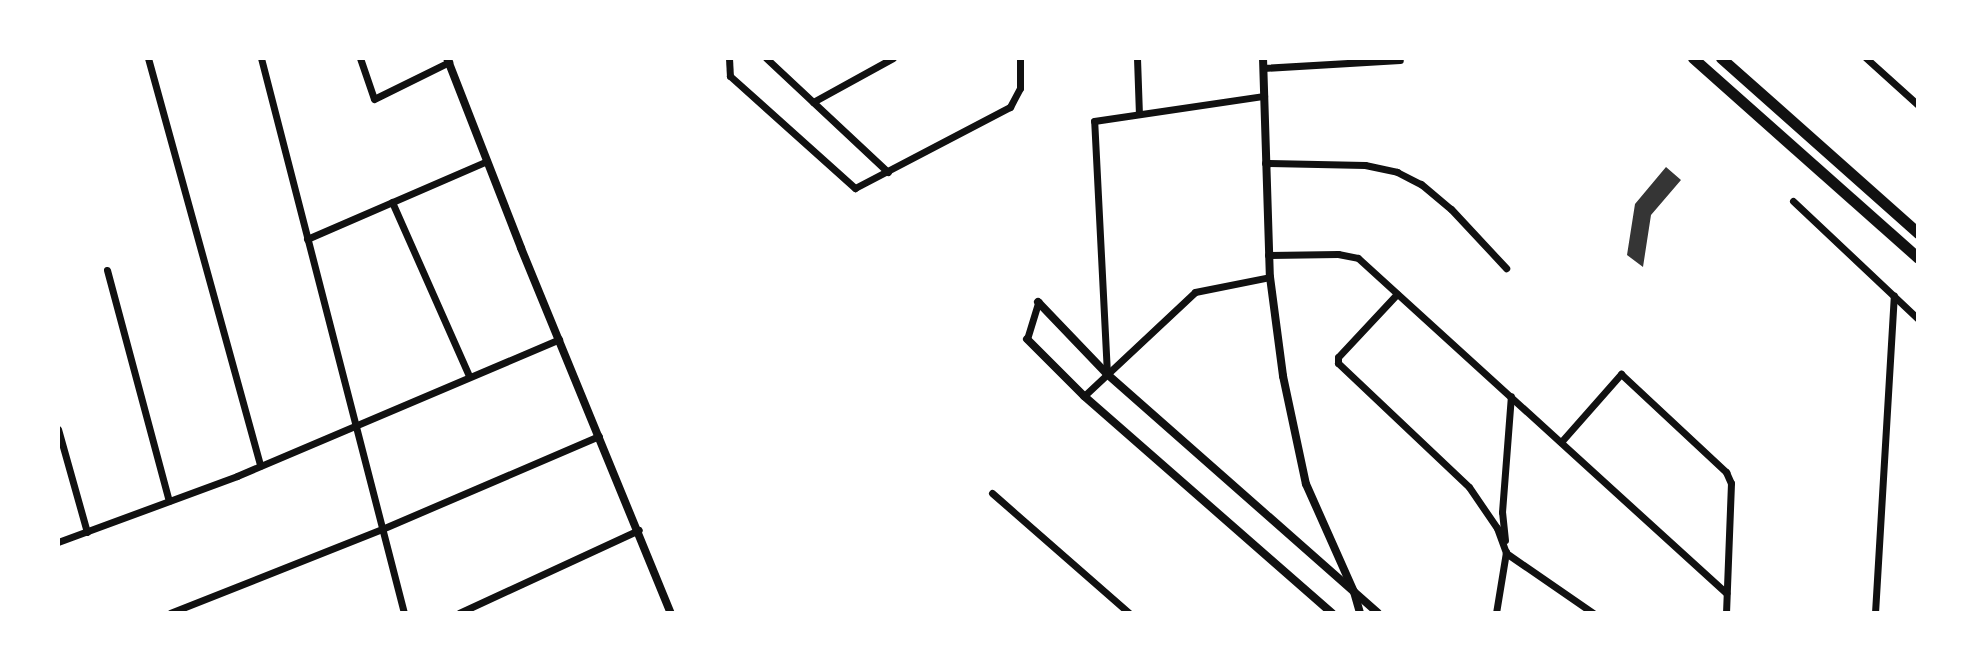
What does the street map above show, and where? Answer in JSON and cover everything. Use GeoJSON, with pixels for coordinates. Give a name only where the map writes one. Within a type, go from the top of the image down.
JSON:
{"type":"FeatureCollection","features":[{"type":"Feature","properties":{"kind":"highway"},"geometry":{"type":"LineString","coordinates":[[1693,58],[1918,258]]}},
{"type":"Feature","properties":{"kind":"highway"},"geometry":{"type":"LineString","coordinates":[[1721,58],[1918,233]]}},
{"type":"Feature","properties":{"kind":"street"},"geometry":{"type":"LineString","coordinates":[[148,58],[260,466]]}},
{"type":"Feature","properties":{"kind":"street"},"geometry":{"type":"LineString","coordinates":[[261,58],[404,613]]}},
{"type":"Feature","properties":{"kind":"street"},"geometry":{"type":"LineString","coordinates":[[360,58],[374,99],[448,60],[671,613]]}},
{"type":"Feature","properties":{"kind":"street"},"geometry":{"type":"LineString","coordinates":[[729,58],[730,76],[855,188],[1010,107],[1020,88],[1020,58]]}},
{"type":"Feature","properties":{"kind":"street"},"geometry":{"type":"LineString","coordinates":[[766,58],[888,172]]}},
{"type":"Feature","properties":{"kind":"street"},"geometry":{"type":"LineString","coordinates":[[813,102],[893,58]]}},
{"type":"Feature","properties":{"kind":"street"},"geometry":{"type":"LineString","coordinates":[[1137,58],[1139,114]]}},
{"type":"Feature","properties":{"kind":"street"},"geometry":{"type":"LineString","coordinates":[[1866,58],[1918,105]]}},
{"type":"Feature","properties":{"kind":"street"},"geometry":{"type":"LineString","coordinates":[[1360,613],[1354,592],[1306,484],[1283,376],[1268,255],[1263,63],[1400,60]]}},
{"type":"Feature","properties":{"kind":"street"},"geometry":{"type":"LineString","coordinates":[[1107,374],[1094,121],[1264,96]]}},
{"type":"Feature","properties":{"kind":"street"},"geometry":{"type":"LineString","coordinates":[[307,239],[487,161]]}},
{"type":"Feature","properties":{"kind":"street"},"geometry":{"type":"LineString","coordinates":[[1265,163],[1365,165],[1397,172],[1421,184],[1451,209],[1506,268]]}},
{"type":"Feature","properties":{"kind":"street"},"geometry":{"type":"LineString","coordinates":[[1793,201],[1918,319]]}},
{"type":"Feature","properties":{"kind":"street"},"geometry":{"type":"LineString","coordinates":[[392,202],[469,376]]}},
{"type":"Feature","properties":{"kind":"street"},"geometry":{"type":"LineString","coordinates":[[1268,255],[1348,255],[1358,258],[1726,593]]}},
{"type":"Feature","properties":{"kind":"street"},"geometry":{"type":"LineString","coordinates":[[107,270],[169,501]]}},
{"type":"Feature","properties":{"kind":"street"},"geometry":{"type":"LineString","coordinates":[[1084,396],[1195,292],[1270,277]]}},
{"type":"Feature","properties":{"kind":"street"},"geometry":{"type":"LineString","coordinates":[[1397,294],[1338,360],[1469,487],[1497,528],[1506,553],[1593,613]]}},
{"type":"Feature","properties":{"kind":"street"},"geometry":{"type":"LineString","coordinates":[[1875,613],[1894,296]]}},
{"type":"Feature","properties":{"kind":"street"},"geometry":{"type":"LineString","coordinates":[[1332,613],[1084,396],[1027,339],[1038,302],[1107,374],[1378,613]]}},
{"type":"Feature","properties":{"kind":"street"},"geometry":{"type":"LineString","coordinates":[[58,542],[260,466],[559,339]]}},
{"type":"Feature","properties":{"kind":"street"},"geometry":{"type":"LineString","coordinates":[[1561,442],[1621,374],[1729,477],[1726,613]]}},
{"type":"Feature","properties":{"kind":"street"},"geometry":{"type":"LineString","coordinates":[[1496,613],[1506,553],[1502,512],[1511,396]]}},
{"type":"Feature","properties":{"kind":"street"},"geometry":{"type":"LineString","coordinates":[[58,429],[87,532]]}},
{"type":"Feature","properties":{"kind":"street"},"geometry":{"type":"LineString","coordinates":[[170,613],[382,529],[599,436]]}},
{"type":"Feature","properties":{"kind":"street"},"geometry":{"type":"LineString","coordinates":[[992,493],[1129,613]]}},
{"type":"Feature","properties":{"kind":"street"},"geometry":{"type":"LineString","coordinates":[[459,613],[639,530]]}},
{"type":"Feature","properties":{"kind":"building"},"geometry":{"type":"Polygon","coordinates":[[[1666,167],[1681,180],[1651,215],[1643,267],[1627,255],[1635,204],[1666,167]]]}}]}
